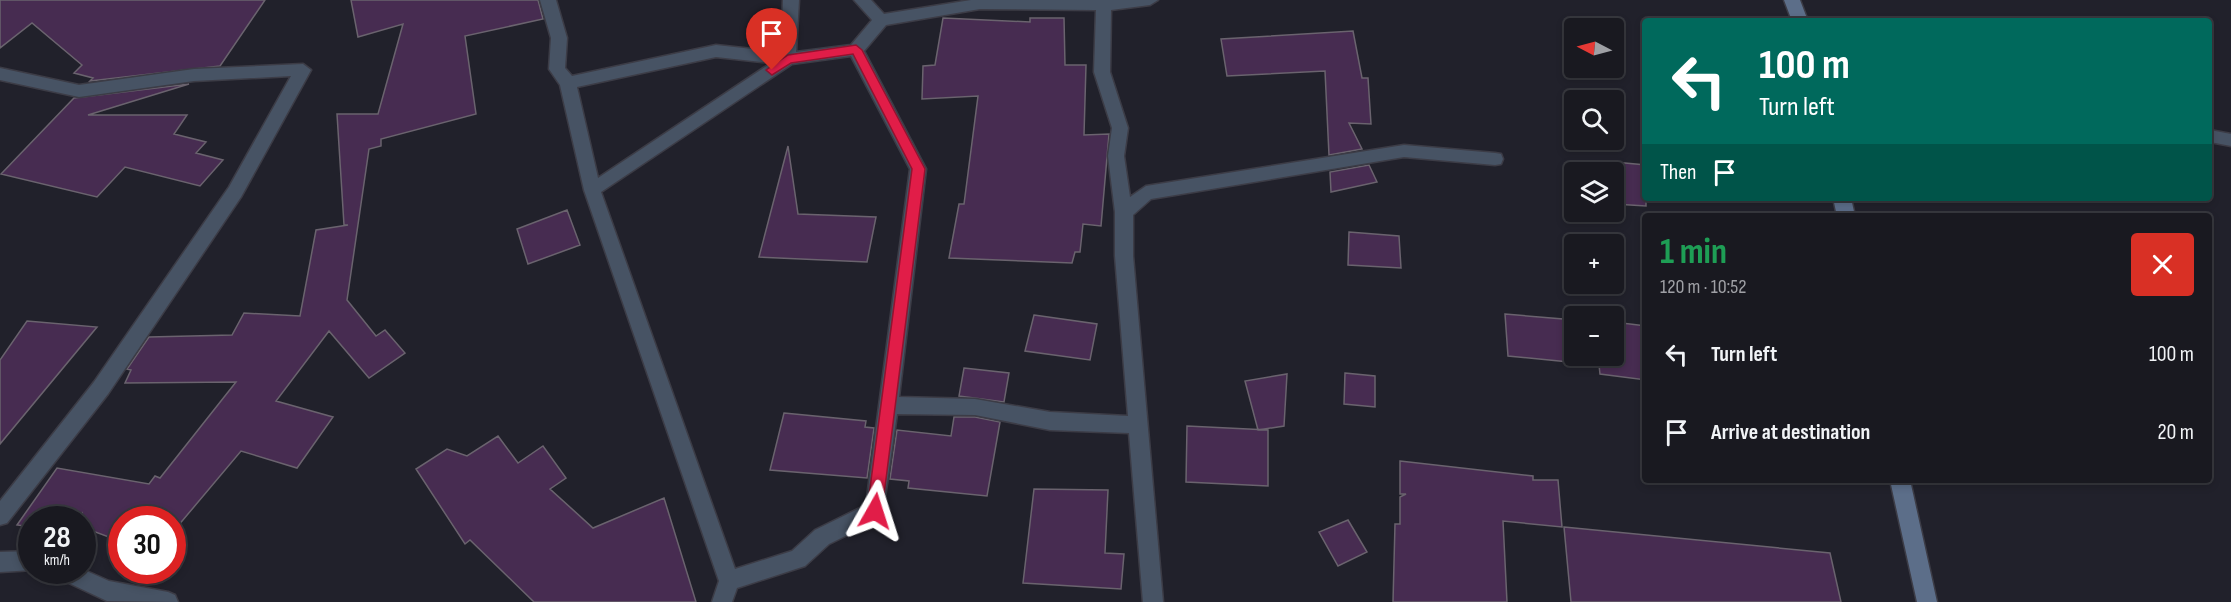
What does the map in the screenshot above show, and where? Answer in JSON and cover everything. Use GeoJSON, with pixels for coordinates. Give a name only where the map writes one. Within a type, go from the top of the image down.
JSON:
{"type":"FeatureCollection","features":[{"type":"Feature","properties":{"kind":"main road"},"geometry":{"type":"LineString","coordinates":[[1792,0],[1799,18]]}},
{"type":"Feature","properties":{"kind":"main road"},"geometry":{"type":"LineString","coordinates":[[1901,483],[1927,602]]}},
{"type":"Feature","properties":{"kind":"street"},"geometry":{"type":"LineString","coordinates":[[548,0],[559,38],[557,69],[568,83],[592,190],[729,581],[722,602]]}},
{"type":"Feature","properties":{"kind":"street"},"geometry":{"type":"LineString","coordinates":[[788,59],[791,0]]}},
{"type":"Feature","properties":{"kind":"street"},"geometry":{"type":"LineString","coordinates":[[862,0],[881,20]]}},
{"type":"Feature","properties":{"kind":"street"},"geometry":{"type":"LineString","coordinates":[[568,83],[716,51],[788,59],[856,50],[881,20],[979,2],[1104,5],[1150,0]]}},
{"type":"Feature","properties":{"kind":"street"},"geometry":{"type":"LineString","coordinates":[[1104,5],[1102,72],[1120,128],[1116,156],[1124,212],[1124,256],[1153,602]]}},
{"type":"Feature","properties":{"kind":"street"},"geometry":{"type":"LineString","coordinates":[[729,581],[798,559],[822,537],[875,511],[918,169],[856,50]]}},
{"type":"Feature","properties":{"kind":"street"},"geometry":{"type":"LineString","coordinates":[[592,190],[788,59]]}},
{"type":"Feature","properties":{"kind":"street"},"geometry":{"type":"LineString","coordinates":[[0,74],[79,91],[194,75],[303,70],[235,192],[101,388],[0,516]]}},
{"type":"Feature","properties":{"kind":"street"},"geometry":{"type":"LineString","coordinates":[[2212,136],[2231,140]]}},
{"type":"Feature","properties":{"kind":"street"},"geometry":{"type":"LineString","coordinates":[[1124,212],[1146,193],[1404,151],[1495,159]]}},
{"type":"Feature","properties":{"kind":"street"},"geometry":{"type":"LineString","coordinates":[[887,405],[975,407],[1050,421],[1138,425]]}},
{"type":"Feature","properties":{"kind":"street"},"geometry":{"type":"LineString","coordinates":[[0,561],[18,561]]}},
{"type":"Feature","properties":{"kind":"street"},"geometry":{"type":"LineString","coordinates":[[92,584],[107,591],[168,602]]}},
{"type":"Feature","properties":{"kind":"building"},"geometry":{"type":"Polygon","coordinates":[[[0,0],[265,0],[220,66],[90,81],[93,78],[74,73],[82,65],[32,23],[0,48],[0,0]]]}},
{"type":"Feature","properties":{"kind":"building"},"geometry":{"type":"Polygon","coordinates":[[[351,0],[538,0],[543,19],[465,36],[476,114],[381,139],[381,146],[369,149],[347,300],[376,336],[385,330],[405,353],[369,378],[329,331],[276,401],[333,417],[297,468],[241,451],[186,516],[186,506],[108,506],[108,537],[96,532],[96,506],[30,506],[57,468],[149,484],[155,476],[160,478],[236,382],[125,383],[131,370],[127,369],[149,337],[232,335],[244,313],[300,316],[316,230],[348,225],[344,225],[337,114],[378,114],[403,24],[358,37],[351,0]]]}},
{"type":"Feature","properties":{"kind":"building"},"geometry":{"type":"Polygon","coordinates":[[[943,18],[1030,22],[1030,18],[1064,18],[1065,65],[1086,65],[1084,135],[1109,134],[1101,226],[1083,224],[1080,252],[1075,252],[1072,263],[949,258],[959,204],[964,204],[978,96],[922,99],[923,66],[935,65],[943,18]]]}},
{"type":"Feature","properties":{"kind":"building"},"geometry":{"type":"Polygon","coordinates":[[[1353,31],[1362,78],[1368,78],[1371,124],[1349,123],[1362,149],[1329,155],[1325,71],[1227,76],[1221,39],[1353,31]]]}},
{"type":"Feature","properties":{"kind":"building"},"geometry":{"type":"Polygon","coordinates":[[[189,84],[88,115],[187,115],[174,134],[206,142],[196,153],[223,160],[200,186],[125,167],[97,197],[1,174],[74,98],[189,84]]]}},
{"type":"Feature","properties":{"kind":"building"},"geometry":{"type":"Polygon","coordinates":[[[788,146],[798,214],[876,217],[867,262],[759,257],[788,146]]]}},
{"type":"Feature","properties":{"kind":"building"},"geometry":{"type":"Polygon","coordinates":[[[1624,163],[1642,165],[1642,201],[1646,201],[1646,206],[1624,205],[1624,163]]]}},
{"type":"Feature","properties":{"kind":"building"},"geometry":{"type":"Polygon","coordinates":[[[1369,165],[1377,182],[1331,192],[1330,172],[1369,165]]]}},
{"type":"Feature","properties":{"kind":"building"},"geometry":{"type":"Polygon","coordinates":[[[567,210],[580,245],[528,264],[517,229],[567,210]]]}},
{"type":"Feature","properties":{"kind":"building"},"geometry":{"type":"Polygon","coordinates":[[[1349,232],[1399,236],[1401,268],[1348,265],[1349,232]]]}},
{"type":"Feature","properties":{"kind":"building"},"geometry":{"type":"Polygon","coordinates":[[[1505,314],[1564,319],[1564,362],[1508,356],[1505,314]]]}},
{"type":"Feature","properties":{"kind":"building"},"geometry":{"type":"Polygon","coordinates":[[[1034,315],[1097,324],[1090,360],[1025,351],[1034,315]]]}},
{"type":"Feature","properties":{"kind":"building"},"geometry":{"type":"Polygon","coordinates":[[[27,321],[97,327],[0,444],[0,360],[27,321]]]}},
{"type":"Feature","properties":{"kind":"building"},"geometry":{"type":"Polygon","coordinates":[[[1624,323],[1642,326],[1642,379],[1600,374],[1599,366],[1624,366],[1624,323]]]}},
{"type":"Feature","properties":{"kind":"building"},"geometry":{"type":"Polygon","coordinates":[[[964,368],[1009,373],[1004,402],[959,396],[964,368]]]}},
{"type":"Feature","properties":{"kind":"building"},"geometry":{"type":"Polygon","coordinates":[[[1345,373],[1375,376],[1375,407],[1344,404],[1345,373]]]}},
{"type":"Feature","properties":{"kind":"building"},"geometry":{"type":"Polygon","coordinates":[[[1287,374],[1284,426],[1258,430],[1245,381],[1287,374]]]}},
{"type":"Feature","properties":{"kind":"building"},"geometry":{"type":"Polygon","coordinates":[[[784,413],[866,421],[865,427],[874,428],[867,478],[770,470],[784,413]]]}},
{"type":"Feature","properties":{"kind":"building"},"geometry":{"type":"Polygon","coordinates":[[[954,417],[975,417],[1000,422],[987,496],[908,488],[909,481],[890,479],[897,430],[951,436],[954,417]]]}},
{"type":"Feature","properties":{"kind":"building"},"geometry":{"type":"Polygon","coordinates":[[[1187,426],[1268,430],[1268,486],[1186,482],[1187,426]]]}},
{"type":"Feature","properties":{"kind":"building"},"geometry":{"type":"Polygon","coordinates":[[[498,436],[518,463],[543,446],[566,478],[550,489],[593,528],[664,498],[696,602],[534,602],[470,540],[465,544],[416,469],[447,449],[467,456],[498,436]]]}},
{"type":"Feature","properties":{"kind":"building"},"geometry":{"type":"Polygon","coordinates":[[[1400,461],[1533,476],[1533,480],[1558,480],[1562,527],[1503,521],[1507,602],[1393,602],[1395,524],[1400,524],[1400,497],[1406,494],[1400,494],[1400,461]]]}},
{"type":"Feature","properties":{"kind":"building"},"geometry":{"type":"Polygon","coordinates":[[[1034,489],[1108,490],[1105,553],[1124,554],[1121,589],[1023,583],[1034,489]]]}},
{"type":"Feature","properties":{"kind":"building"},"geometry":{"type":"Polygon","coordinates":[[[1348,520],[1367,552],[1338,566],[1319,532],[1348,520]]]}},
{"type":"Feature","properties":{"kind":"building"},"geometry":{"type":"Polygon","coordinates":[[[1564,527],[1830,553],[1841,602],[1571,602],[1564,527]]]}},
{"type":"Feature","properties":{"kind":"route"},"geometry":{"type":"LineString","coordinates":[[772,70],[788,59],[856,50],[918,169],[875,511]]}}]}
